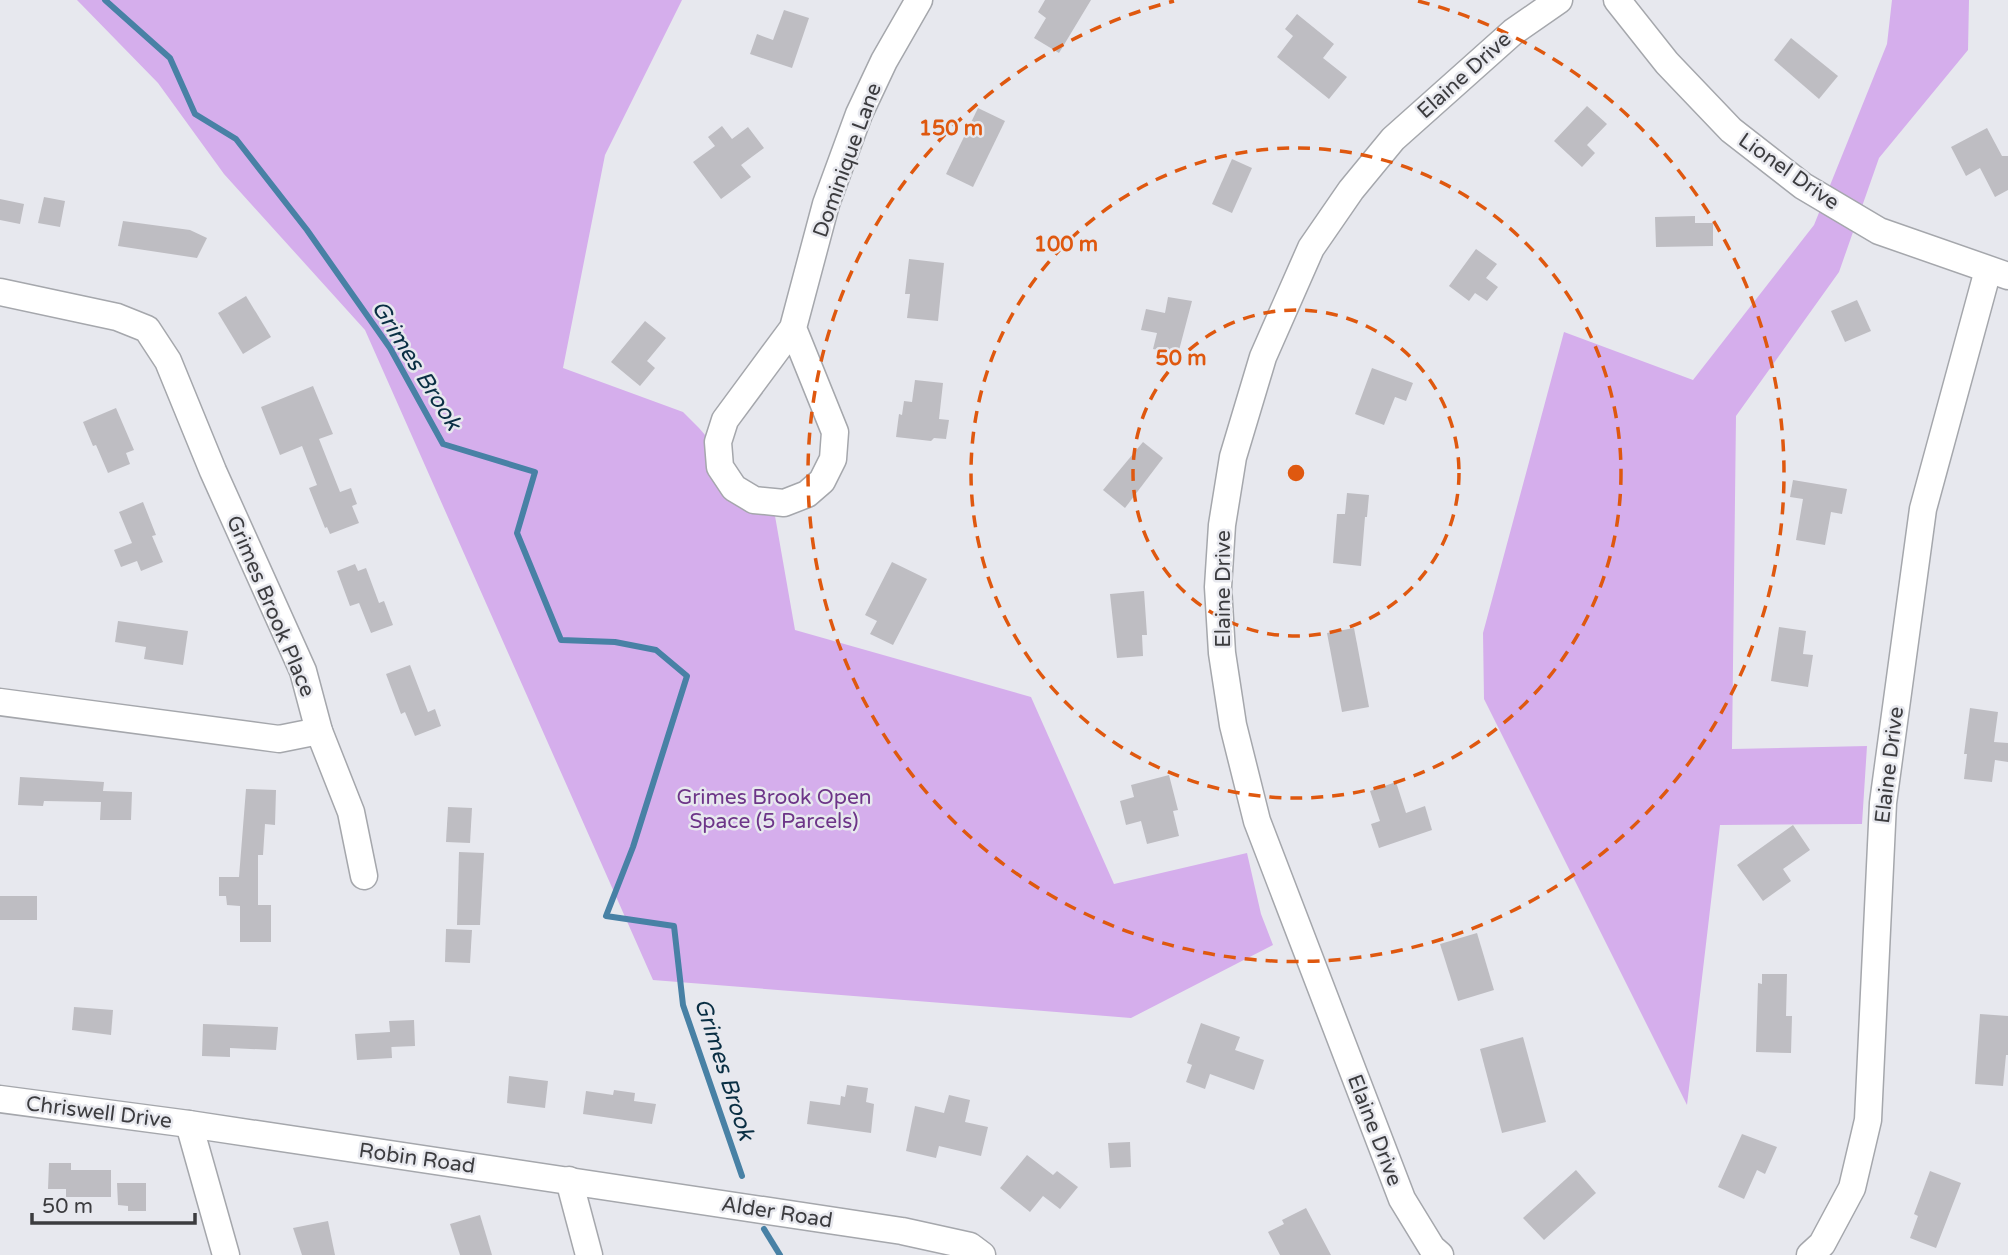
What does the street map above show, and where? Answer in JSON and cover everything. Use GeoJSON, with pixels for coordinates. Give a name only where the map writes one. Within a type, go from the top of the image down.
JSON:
{"type":"FeatureCollection","features":[{"type":"Feature","properties":{"kind":"street","name":"Dominique Lane"},"geometry":{"type":"LineString","coordinates":[[793,328],[835,432],[833,459],[822,481],[807,494],[784,503],[754,500],[734,488],[720,467],[718,442],[725,420],[793,328],[826,204],[859,114],[884,61],[919,0]]}},
{"type":"Feature","properties":{"kind":"street","name":"Elaine Drive"},"geometry":{"type":"LineString","coordinates":[[1440,1255],[1432,1248],[1402,1199],[1258,821],[1233,725],[1222,653],[1218,587],[1222,525],[1233,457],[1264,357],[1311,248],[1350,190],[1393,139],[1513,32],[1559,0]]}},
{"type":"Feature","properties":{"kind":"street","name":"Lionel Drive"},"geometry":{"type":"LineString","coordinates":[[1617,0],[1667,63],[1731,130],[1803,186],[1879,231],[1998,273]]}},
{"type":"Feature","properties":{"kind":"street","name":"Elaine Drive"},"geometry":{"type":"LineString","coordinates":[[1810,1255],[1822,1244],[1852,1188],[1868,1120],[1883,803],[1923,509],[1998,273]]}},
{"type":"Feature","properties":{"kind":"street","name":"Grimes Brook Place"},"geometry":{"type":"LineString","coordinates":[[0,292],[117,317],[147,329],[169,361],[213,471],[303,671],[319,731],[351,812],[364,876]]}},
{"type":"Feature","properties":{"kind":"street"},"geometry":{"type":"LineString","coordinates":[[0,702],[279,739],[319,731]]}},
{"type":"Feature","properties":{"kind":"street","name":"Chriswell Drive"},"geometry":{"type":"LineString","coordinates":[[0,1099],[189,1124],[226,1255]]}},
{"type":"Feature","properties":{"kind":"street","name":"Robin Road"},"geometry":{"type":"LineString","coordinates":[[189,1124],[569,1180]]}},
{"type":"Feature","properties":{"kind":"street"},"geometry":{"type":"LineString","coordinates":[[569,1180],[589,1255]]}},
{"type":"Feature","properties":{"kind":"street","name":"Alder Road"},"geometry":{"type":"LineString","coordinates":[[569,1180],[902,1231],[970,1246],[982,1255]]}},
{"type":"Feature","properties":{"kind":"green space","name":"Grimes Brook Open Space (5 Parcels)"},"geometry":{"type":"Polygon","coordinates":[[[77,0],[682,0],[605,155],[563,368],[683,412],[699,428],[775,516],[795,630],[1031,697],[1114,884],[1247,853],[1261,914],[1273,945],[1131,1018],[653,980],[365,330],[224,174],[158,83],[77,0]]]}},
{"type":"Feature","properties":{"kind":"green space"},"geometry":{"type":"Polygon","coordinates":[[[1892,0],[1969,0],[1968,50],[1879,158],[1839,272],[1736,416],[1732,749],[1867,746],[1862,824],[1720,825],[1687,1105],[1484,699],[1483,633],[1564,332],[1693,380],[1814,225],[1887,44],[1892,0]]]}},
{"type":"Feature","properties":{"kind":"building"},"geometry":{"type":"Polygon","coordinates":[[[1045,0],[1091,0],[1059,53],[1034,38],[1046,18],[1038,12],[1045,0]]]}},
{"type":"Feature","properties":{"kind":"building"},"geometry":{"type":"Polygon","coordinates":[[[784,10],[809,18],[792,68],[750,54],[757,34],[773,40],[784,10]]]}},
{"type":"Feature","properties":{"kind":"building"},"geometry":{"type":"Polygon","coordinates":[[[1297,14],[1334,44],[1323,58],[1347,77],[1329,99],[1277,57],[1293,36],[1285,29],[1297,14]]]}},
{"type":"Feature","properties":{"kind":"building"},"geometry":{"type":"Polygon","coordinates":[[[1791,38],[1838,76],[1819,99],[1774,60],[1791,38]]]}},
{"type":"Feature","properties":{"kind":"building"},"geometry":{"type":"Polygon","coordinates":[[[1587,106],[1607,124],[1587,145],[1595,153],[1582,167],[1554,141],[1587,106]]]}},
{"type":"Feature","properties":{"kind":"building"},"geometry":{"type":"Polygon","coordinates":[[[978,108],[1005,121],[973,187],[946,174],[978,108]]]}},
{"type":"Feature","properties":{"kind":"building"},"geometry":{"type":"Polygon","coordinates":[[[722,126],[732,139],[748,127],[764,148],[741,165],[751,177],[721,199],[693,162],[715,146],[708,137],[722,126]]]}},
{"type":"Feature","properties":{"kind":"building"},"geometry":{"type":"Polygon","coordinates":[[[1987,128],[2002,156],[2008,156],[2008,190],[1995,197],[1980,168],[1966,176],[1951,147],[1987,128]]]}},
{"type":"Feature","properties":{"kind":"building"},"geometry":{"type":"Polygon","coordinates":[[[1232,159],[1252,168],[1232,213],[1212,204],[1232,159]]]}},
{"type":"Feature","properties":{"kind":"building"},"geometry":{"type":"Polygon","coordinates":[[[44,197],[65,201],[60,227],[38,223],[44,197]]]}},
{"type":"Feature","properties":{"kind":"building"},"geometry":{"type":"Polygon","coordinates":[[[0,199],[24,204],[20,224],[0,220],[0,199]]]}},
{"type":"Feature","properties":{"kind":"building"},"geometry":{"type":"Polygon","coordinates":[[[1695,216],[1695,223],[1713,223],[1713,246],[1656,247],[1655,217],[1695,216]]]}},
{"type":"Feature","properties":{"kind":"building"},"geometry":{"type":"Polygon","coordinates":[[[123,221],[190,230],[207,238],[197,258],[118,246],[123,221]]]}},
{"type":"Feature","properties":{"kind":"building"},"geometry":{"type":"Polygon","coordinates":[[[1476,249],[1497,264],[1486,278],[1498,287],[1487,301],[1475,293],[1469,301],[1449,286],[1476,249]]]}},
{"type":"Feature","properties":{"kind":"building"},"geometry":{"type":"Polygon","coordinates":[[[909,259],[944,263],[938,321],[907,318],[910,294],[905,294],[909,259]]]}},
{"type":"Feature","properties":{"kind":"building"},"geometry":{"type":"Polygon","coordinates":[[[246,296],[271,337],[243,354],[218,313],[246,296]]]}},
{"type":"Feature","properties":{"kind":"building"},"geometry":{"type":"Polygon","coordinates":[[[1168,297],[1192,301],[1178,354],[1153,349],[1157,333],[1141,330],[1146,309],[1165,313],[1168,297]]]}},
{"type":"Feature","properties":{"kind":"building"},"geometry":{"type":"Polygon","coordinates":[[[1857,300],[1871,331],[1845,342],[1831,311],[1857,300]]]}},
{"type":"Feature","properties":{"kind":"building"},"geometry":{"type":"Polygon","coordinates":[[[645,321],[666,338],[647,361],[655,368],[640,386],[611,362],[645,321]]]}},
{"type":"Feature","properties":{"kind":"building"},"geometry":{"type":"Polygon","coordinates":[[[1372,368],[1413,383],[1406,401],[1395,397],[1384,425],[1355,414],[1372,368]]]}},
{"type":"Feature","properties":{"kind":"building"},"geometry":{"type":"Polygon","coordinates":[[[915,380],[943,383],[939,419],[949,420],[946,439],[934,438],[931,441],[896,437],[899,414],[902,415],[904,401],[912,402],[915,380]]]}},
{"type":"Feature","properties":{"kind":"building"},"geometry":{"type":"Polygon","coordinates":[[[313,386],[333,434],[319,439],[340,492],[351,488],[357,504],[352,506],[359,523],[330,534],[309,488],[317,485],[302,446],[280,455],[261,407],[313,386]]]}},
{"type":"Feature","properties":{"kind":"building"},"geometry":{"type":"Polygon","coordinates":[[[116,408],[134,450],[126,453],[130,464],[108,473],[83,422],[116,408]]]}},
{"type":"Feature","properties":{"kind":"building"},"geometry":{"type":"Polygon","coordinates":[[[1143,442],[1163,458],[1125,508],[1103,490],[1143,442]]]}},
{"type":"Feature","properties":{"kind":"building"},"geometry":{"type":"Polygon","coordinates":[[[1793,480],[1847,489],[1842,514],[1831,512],[1825,545],[1796,540],[1803,499],[1790,497],[1793,480]]]}},
{"type":"Feature","properties":{"kind":"building"},"geometry":{"type":"Polygon","coordinates":[[[1347,493],[1369,495],[1361,566],[1333,563],[1337,514],[1345,514],[1347,493]]]}},
{"type":"Feature","properties":{"kind":"building"},"geometry":{"type":"Polygon","coordinates":[[[143,502],[156,535],[152,536],[163,562],[141,571],[137,561],[121,567],[114,550],[132,543],[119,512],[143,502]]]}},
{"type":"Feature","properties":{"kind":"building"},"geometry":{"type":"Polygon","coordinates":[[[892,562],[927,579],[893,645],[870,634],[877,621],[865,615],[892,562]]]}},
{"type":"Feature","properties":{"kind":"building"},"geometry":{"type":"Polygon","coordinates":[[[355,564],[358,571],[366,568],[379,603],[384,601],[393,625],[371,633],[359,603],[350,606],[337,571],[355,564]]]}},
{"type":"Feature","properties":{"kind":"building"},"geometry":{"type":"Polygon","coordinates":[[[1144,591],[1147,635],[1142,635],[1143,656],[1117,658],[1110,594],[1144,591]]]}},
{"type":"Feature","properties":{"kind":"building"},"geometry":{"type":"Polygon","coordinates":[[[118,621],[188,631],[183,665],[144,659],[146,647],[115,642],[118,621]]]}},
{"type":"Feature","properties":{"kind":"building"},"geometry":{"type":"Polygon","coordinates":[[[1779,627],[1806,631],[1803,654],[1813,655],[1808,687],[1771,681],[1779,627]]]}},
{"type":"Feature","properties":{"kind":"building"},"geometry":{"type":"Polygon","coordinates":[[[1354,628],[1369,707],[1342,712],[1327,633],[1354,628]]]}},
{"type":"Feature","properties":{"kind":"building"},"geometry":{"type":"Polygon","coordinates":[[[410,665],[428,712],[435,709],[441,726],[415,736],[405,712],[401,714],[386,674],[410,665]]]}},
{"type":"Feature","properties":{"kind":"building"},"geometry":{"type":"Polygon","coordinates":[[[1970,708],[1998,712],[1994,742],[2008,743],[2008,762],[1995,760],[1992,782],[1964,779],[1967,754],[1964,754],[1970,708]]]}},
{"type":"Feature","properties":{"kind":"building"},"geometry":{"type":"Polygon","coordinates":[[[1169,775],[1178,810],[1173,811],[1179,836],[1147,844],[1141,821],[1126,825],[1120,801],[1134,797],[1131,785],[1169,775]]]}},
{"type":"Feature","properties":{"kind":"building"},"geometry":{"type":"Polygon","coordinates":[[[20,777],[104,782],[103,791],[132,792],[131,820],[100,820],[101,802],[44,801],[43,806],[18,805],[20,777]]]}},
{"type":"Feature","properties":{"kind":"building"},"geometry":{"type":"Polygon","coordinates":[[[1396,782],[1406,813],[1425,806],[1432,830],[1379,848],[1371,824],[1380,821],[1370,791],[1396,782]]]}},
{"type":"Feature","properties":{"kind":"building"},"geometry":{"type":"Polygon","coordinates":[[[246,789],[276,790],[275,825],[265,824],[263,855],[258,855],[258,905],[271,905],[271,942],[240,942],[240,906],[227,905],[226,896],[219,896],[219,877],[239,877],[246,789]]]}},
{"type":"Feature","properties":{"kind":"building"},"geometry":{"type":"Polygon","coordinates":[[[448,807],[472,808],[470,843],[446,842],[448,807]]]}},
{"type":"Feature","properties":{"kind":"building"},"geometry":{"type":"Polygon","coordinates":[[[1793,825],[1810,850],[1783,869],[1791,881],[1763,901],[1737,865],[1793,825]]]}},
{"type":"Feature","properties":{"kind":"building"},"geometry":{"type":"Polygon","coordinates":[[[459,852],[484,853],[480,925],[457,925],[459,852]]]}},
{"type":"Feature","properties":{"kind":"building"},"geometry":{"type":"Polygon","coordinates":[[[0,896],[37,896],[37,920],[0,920],[0,896]]]}},
{"type":"Feature","properties":{"kind":"building"},"geometry":{"type":"Polygon","coordinates":[[[446,929],[472,930],[470,963],[445,962],[446,929]]]}},
{"type":"Feature","properties":{"kind":"building"},"geometry":{"type":"Polygon","coordinates":[[[1477,933],[1494,990],[1458,1001],[1440,944],[1477,933]]]}},
{"type":"Feature","properties":{"kind":"building"},"geometry":{"type":"Polygon","coordinates":[[[1762,974],[1787,974],[1786,1016],[1792,1016],[1791,1053],[1756,1052],[1758,983],[1762,984],[1762,974]]]}},
{"type":"Feature","properties":{"kind":"building"},"geometry":{"type":"Polygon","coordinates":[[[74,1007],[113,1010],[111,1035],[72,1030],[74,1007]]]}},
{"type":"Feature","properties":{"kind":"building"},"geometry":{"type":"Polygon","coordinates":[[[1980,1014],[2008,1016],[2008,1055],[2003,1086],[1975,1084],[1980,1014]]]}},
{"type":"Feature","properties":{"kind":"building"},"geometry":{"type":"Polygon","coordinates":[[[414,1020],[415,1046],[391,1047],[392,1058],[357,1060],[355,1034],[390,1032],[389,1021],[414,1020]]]}},
{"type":"Feature","properties":{"kind":"building"},"geometry":{"type":"Polygon","coordinates":[[[1201,1023],[1240,1037],[1235,1050],[1264,1060],[1254,1090],[1210,1074],[1205,1089],[1186,1082],[1192,1065],[1187,1063],[1201,1023]]]}},
{"type":"Feature","properties":{"kind":"building"},"geometry":{"type":"Polygon","coordinates":[[[203,1024],[278,1027],[276,1050],[230,1048],[230,1057],[202,1056],[203,1024]]]}},
{"type":"Feature","properties":{"kind":"building"},"geometry":{"type":"Polygon","coordinates":[[[1523,1037],[1546,1122],[1502,1133],[1480,1049],[1523,1037]]]}},
{"type":"Feature","properties":{"kind":"building"},"geometry":{"type":"Polygon","coordinates":[[[509,1076],[548,1081],[545,1108],[507,1103],[509,1076]]]}},
{"type":"Feature","properties":{"kind":"building"},"geometry":{"type":"Polygon","coordinates":[[[847,1085],[868,1088],[866,1102],[874,1104],[871,1133],[807,1124],[810,1101],[840,1105],[847,1085]]]}},
{"type":"Feature","properties":{"kind":"building"},"geometry":{"type":"Polygon","coordinates":[[[614,1090],[635,1093],[634,1101],[656,1104],[652,1124],[583,1114],[586,1091],[613,1095],[614,1090]]]}},
{"type":"Feature","properties":{"kind":"building"},"geometry":{"type":"Polygon","coordinates":[[[949,1095],[970,1100],[965,1122],[988,1127],[981,1156],[939,1146],[936,1158],[906,1151],[915,1106],[944,1113],[949,1095]]]}},
{"type":"Feature","properties":{"kind":"building"},"geometry":{"type":"Polygon","coordinates":[[[1742,1134],[1777,1147],[1765,1174],[1757,1170],[1744,1199],[1718,1187],[1742,1134]]]}},
{"type":"Feature","properties":{"kind":"building"},"geometry":{"type":"Polygon","coordinates":[[[1130,1142],[1131,1167],[1110,1168],[1108,1143],[1130,1142]]]}},
{"type":"Feature","properties":{"kind":"building"},"geometry":{"type":"Polygon","coordinates":[[[1027,1155],[1053,1175],[1057,1171],[1078,1187],[1060,1209],[1043,1196],[1030,1212],[1000,1188],[1027,1155]]]}},
{"type":"Feature","properties":{"kind":"building"},"geometry":{"type":"Polygon","coordinates":[[[49,1163],[71,1163],[71,1170],[111,1170],[111,1197],[66,1197],[66,1189],[48,1189],[49,1163]]]}},
{"type":"Feature","properties":{"kind":"building"},"geometry":{"type":"Polygon","coordinates":[[[1576,1170],[1596,1193],[1544,1240],[1523,1218],[1576,1170]]]}},
{"type":"Feature","properties":{"kind":"building"},"geometry":{"type":"Polygon","coordinates":[[[1930,1171],[1961,1183],[1936,1248],[1910,1238],[1918,1216],[1914,1214],[1930,1171]]]}},
{"type":"Feature","properties":{"kind":"building"},"geometry":{"type":"Polygon","coordinates":[[[117,1183],[146,1183],[146,1211],[128,1211],[128,1206],[118,1205],[117,1183]]]}},
{"type":"Feature","properties":{"kind":"building"},"geometry":{"type":"Polygon","coordinates":[[[1306,1208],[1331,1255],[1280,1255],[1268,1232],[1284,1224],[1282,1220],[1306,1208]]]}},
{"type":"Feature","properties":{"kind":"building"},"geometry":{"type":"Polygon","coordinates":[[[480,1215],[492,1255],[460,1255],[450,1224],[480,1215]]]}},
{"type":"Feature","properties":{"kind":"building"},"geometry":{"type":"Polygon","coordinates":[[[328,1221],[335,1255],[302,1255],[293,1228],[328,1221]]]}},
{"type":"Feature","properties":{"kind":"waterway","name":"Grimes Brook"},"geometry":{"type":"LineString","coordinates":[[105,0],[170,58],[195,114],[236,139],[307,230],[390,348],[443,444],[535,472],[517,533],[561,640],[615,642],[656,650],[687,676],[633,847],[606,916],[674,926],[683,1005],[742,1176]]}},
{"type":"Feature","properties":{"kind":"waterway","name":"Grimes Brook"},"geometry":{"type":"LineString","coordinates":[[764,1229],[780,1255]]}}]}
